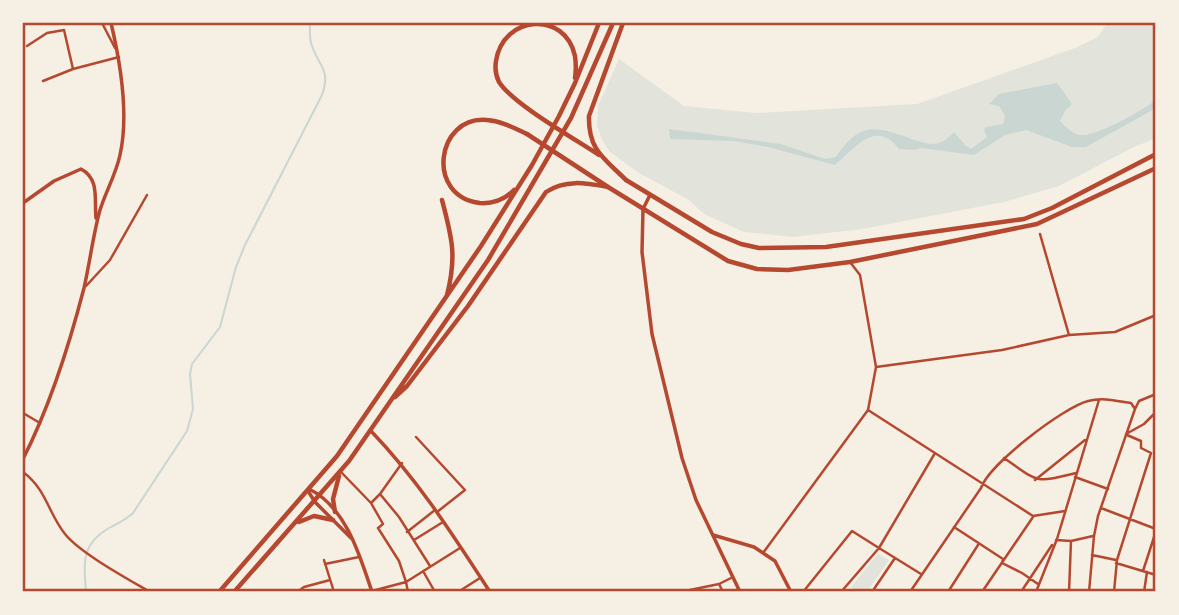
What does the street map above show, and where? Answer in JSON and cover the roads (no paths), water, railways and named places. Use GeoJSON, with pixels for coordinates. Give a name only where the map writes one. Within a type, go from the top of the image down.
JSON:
{"type":"FeatureCollection","features":[{"type":"Feature","properties":{"kind":"main road"},"geometry":{"type":"LineString","coordinates":[[575,83],[575,56],[570,44],[553,27],[533,23],[523,26],[506,38],[500,48],[496,68],[498,80],[513,98],[599,155],[625,180],[712,232],[741,244],[770,248],[826,247],[1024,219],[1052,208],[1156,154]]}},
{"type":"Feature","properties":{"kind":"main road"},"geometry":{"type":"LineString","coordinates":[[219,592],[337,456],[446,298],[532,165],[575,83],[599,23]]}},
{"type":"Feature","properties":{"kind":"main road"},"geometry":{"type":"LineString","coordinates":[[233,592],[341,472],[488,260],[571,118],[613,23]]}},
{"type":"Feature","properties":{"kind":"main road"},"geometry":{"type":"LineString","coordinates":[[599,155],[591,142],[589,116],[623,23]]}},
{"type":"Feature","properties":{"kind":"main road"},"geometry":{"type":"LineString","coordinates":[[522,182],[508,196],[496,201],[473,202],[454,191],[447,182],[443,161],[446,142],[466,124],[484,119],[506,124],[527,134],[728,261],[757,269],[788,270],[850,262],[1037,224],[1156,168]]}},
{"type":"Feature","properties":{"kind":"main road"},"geometry":{"type":"LineString","coordinates":[[389,402],[407,386],[468,306],[546,192],[563,184],[608,187]]}},
{"type":"Feature","properties":{"kind":"main road"},"geometry":{"type":"LineString","coordinates":[[442,200],[454,253],[454,266],[446,298]]}},
{"type":"Feature","properties":{"kind":"main road"},"geometry":{"type":"LineString","coordinates":[[335,512],[333,499],[341,472]]}},
{"type":"Feature","properties":{"kind":"main road"},"geometry":{"type":"LineString","coordinates":[[295,524],[314,516],[333,520]]}},
{"type":"Feature","properties":{"kind":"street"},"geometry":{"type":"LineString","coordinates":[[102,23],[118,54]]}},
{"type":"Feature","properties":{"kind":"street"},"geometry":{"type":"LineString","coordinates":[[23,459],[40,423],[84,288],[97,224],[120,154],[123,108],[118,54],[111,23]]}},
{"type":"Feature","properties":{"kind":"street"},"geometry":{"type":"LineString","coordinates":[[27,46],[47,33],[64,30],[74,69]]}},
{"type":"Feature","properties":{"kind":"street"},"geometry":{"type":"LineString","coordinates":[[43,81],[118,54]]}},
{"type":"Feature","properties":{"kind":"street"},"geometry":{"type":"LineString","coordinates":[[23,203],[54,181],[81,169],[89,173],[95,184],[97,224]]}},
{"type":"Feature","properties":{"kind":"street"},"geometry":{"type":"LineString","coordinates":[[84,288],[110,260],[147,195]]}},
{"type":"Feature","properties":{"kind":"street"},"geometry":{"type":"LineString","coordinates":[[650,195],[643,209],[642,252],[652,334],[682,458],[696,500],[740,592]]}},
{"type":"Feature","properties":{"kind":"street"},"geometry":{"type":"LineString","coordinates":[[1040,234],[1069,335]]}},
{"type":"Feature","properties":{"kind":"street"},"geometry":{"type":"LineString","coordinates":[[763,553],[869,410],[876,367],[860,275],[850,262]]}},
{"type":"Feature","properties":{"kind":"street"},"geometry":{"type":"LineString","coordinates":[[876,367],[1002,350],[1069,335],[1115,332],[1156,315]]}},
{"type":"Feature","properties":{"kind":"street"},"geometry":{"type":"LineString","coordinates":[[1088,592],[1094,536],[1126,434],[1139,401],[1156,394]]}},
{"type":"Feature","properties":{"kind":"street"},"geometry":{"type":"LineString","coordinates":[[910,592],[982,484],[1004,458],[1074,406],[1100,398],[1131,404],[1135,409]]}},
{"type":"Feature","properties":{"kind":"street"},"geometry":{"type":"LineString","coordinates":[[1036,592],[1057,539],[1100,398]]}},
{"type":"Feature","properties":{"kind":"street"},"geometry":{"type":"LineString","coordinates":[[869,410],[1033,516],[1065,511]]}},
{"type":"Feature","properties":{"kind":"street"},"geometry":{"type":"LineString","coordinates":[[1126,434],[1144,424],[1156,412]]}},
{"type":"Feature","properties":{"kind":"street"},"geometry":{"type":"LineString","coordinates":[[23,413],[40,423]]}},
{"type":"Feature","properties":{"kind":"street"},"geometry":{"type":"LineString","coordinates":[[371,431],[402,463],[489,592]]}},
{"type":"Feature","properties":{"kind":"street"},"geometry":{"type":"LineString","coordinates":[[1126,434],[1141,441],[1141,448],[1156,454]]}},
{"type":"Feature","properties":{"kind":"street"},"geometry":{"type":"LineString","coordinates":[[407,532],[465,490],[416,437]]}},
{"type":"Feature","properties":{"kind":"street"},"geometry":{"type":"LineString","coordinates":[[1035,480],[1087,438]]}},
{"type":"Feature","properties":{"kind":"street"},"geometry":{"type":"LineString","coordinates":[[841,592],[879,548],[935,453]]}},
{"type":"Feature","properties":{"kind":"street"},"geometry":{"type":"LineString","coordinates":[[1114,592],[1116,561],[1151,453]]}},
{"type":"Feature","properties":{"kind":"street"},"geometry":{"type":"LineString","coordinates":[[1004,458],[1035,480],[1076,475],[1108,489]]}},
{"type":"Feature","properties":{"kind":"street"},"geometry":{"type":"LineString","coordinates":[[371,503],[402,463]]}},
{"type":"Feature","properties":{"kind":"street"},"geometry":{"type":"LineString","coordinates":[[23,472],[44,495],[62,531],[79,547],[150,592]]}},
{"type":"Feature","properties":{"kind":"street"},"geometry":{"type":"LineString","coordinates":[[341,472],[371,503],[381,519],[383,524],[378,528],[398,561],[408,592]]}},
{"type":"Feature","properties":{"kind":"street"},"geometry":{"type":"LineString","coordinates":[[309,490],[320,496],[335,512],[352,539],[372,592],[406,582],[460,548]]}},
{"type":"Feature","properties":{"kind":"street"},"geometry":{"type":"LineString","coordinates":[[309,490],[315,502],[352,539]]}},
{"type":"Feature","properties":{"kind":"street"},"geometry":{"type":"LineString","coordinates":[[380,494],[399,517],[430,566]]}},
{"type":"Feature","properties":{"kind":"street"},"geometry":{"type":"LineString","coordinates":[[1101,509],[1156,530],[1145,572],[1144,592]]}},
{"type":"Feature","properties":{"kind":"street"},"geometry":{"type":"LineString","coordinates":[[982,592],[1033,516]]}},
{"type":"Feature","properties":{"kind":"street"},"geometry":{"type":"LineString","coordinates":[[414,540],[443,522]]}},
{"type":"Feature","properties":{"kind":"street"},"geometry":{"type":"LineString","coordinates":[[954,527],[1003,559]]}},
{"type":"Feature","properties":{"kind":"street"},"geometry":{"type":"LineString","coordinates":[[803,592],[852,531],[922,574]]}},
{"type":"Feature","properties":{"kind":"street"},"geometry":{"type":"LineString","coordinates":[[713,535],[754,547],[775,561],[791,592]]}},
{"type":"Feature","properties":{"kind":"street"},"geometry":{"type":"LineString","coordinates":[[1057,539],[1071,541],[1094,536]]}},
{"type":"Feature","properties":{"kind":"street"},"geometry":{"type":"LineString","coordinates":[[1021,592],[1057,539]]}},
{"type":"Feature","properties":{"kind":"street"},"geometry":{"type":"LineString","coordinates":[[1069,592],[1071,541]]}},
{"type":"Feature","properties":{"kind":"street"},"geometry":{"type":"LineString","coordinates":[[948,592],[979,544]]}},
{"type":"Feature","properties":{"kind":"street"},"geometry":{"type":"LineString","coordinates":[[1091,555],[1156,575]]}},
{"type":"Feature","properties":{"kind":"street"},"geometry":{"type":"LineString","coordinates":[[334,592],[325,562],[359,557]]}},
{"type":"Feature","properties":{"kind":"street"},"geometry":{"type":"LineString","coordinates":[[872,592],[895,558]]}},
{"type":"Feature","properties":{"kind":"street"},"geometry":{"type":"LineString","coordinates":[[1003,559],[1002,563],[1038,584]]}},
{"type":"Feature","properties":{"kind":"street"},"geometry":{"type":"LineString","coordinates":[[423,571],[435,592]]}},
{"type":"Feature","properties":{"kind":"street"},"geometry":{"type":"LineString","coordinates":[[680,592],[719,584],[733,577]]}},
{"type":"Feature","properties":{"kind":"street"},"geometry":{"type":"LineString","coordinates":[[458,592],[480,578]]}},
{"type":"Feature","properties":{"kind":"street"},"geometry":{"type":"LineString","coordinates":[[298,592],[304,587],[330,580]]}},
{"type":"Feature","properties":{"kind":"street"},"geometry":{"type":"LineString","coordinates":[[719,584],[723,592]]}},
{"type":"Feature","properties":{"kind":"street"},"geometry":{"type":"LineString","coordinates":[[705,587],[707,592]]}},
{"type":"Feature","properties":{"kind":"street"},"geometry":{"type":"LineString","coordinates":[[845,587],[851,592]]}},
{"type":"Feature","properties":{"kind":"waterway"},"geometry":{"type":"LineString","coordinates":[[86,592],[85,564],[88,548],[100,534],[133,513],[187,431],[193,409],[190,374],[192,364],[220,327],[236,267],[245,245],[322,95],[325,74],[311,43],[310,23]]}}]}
